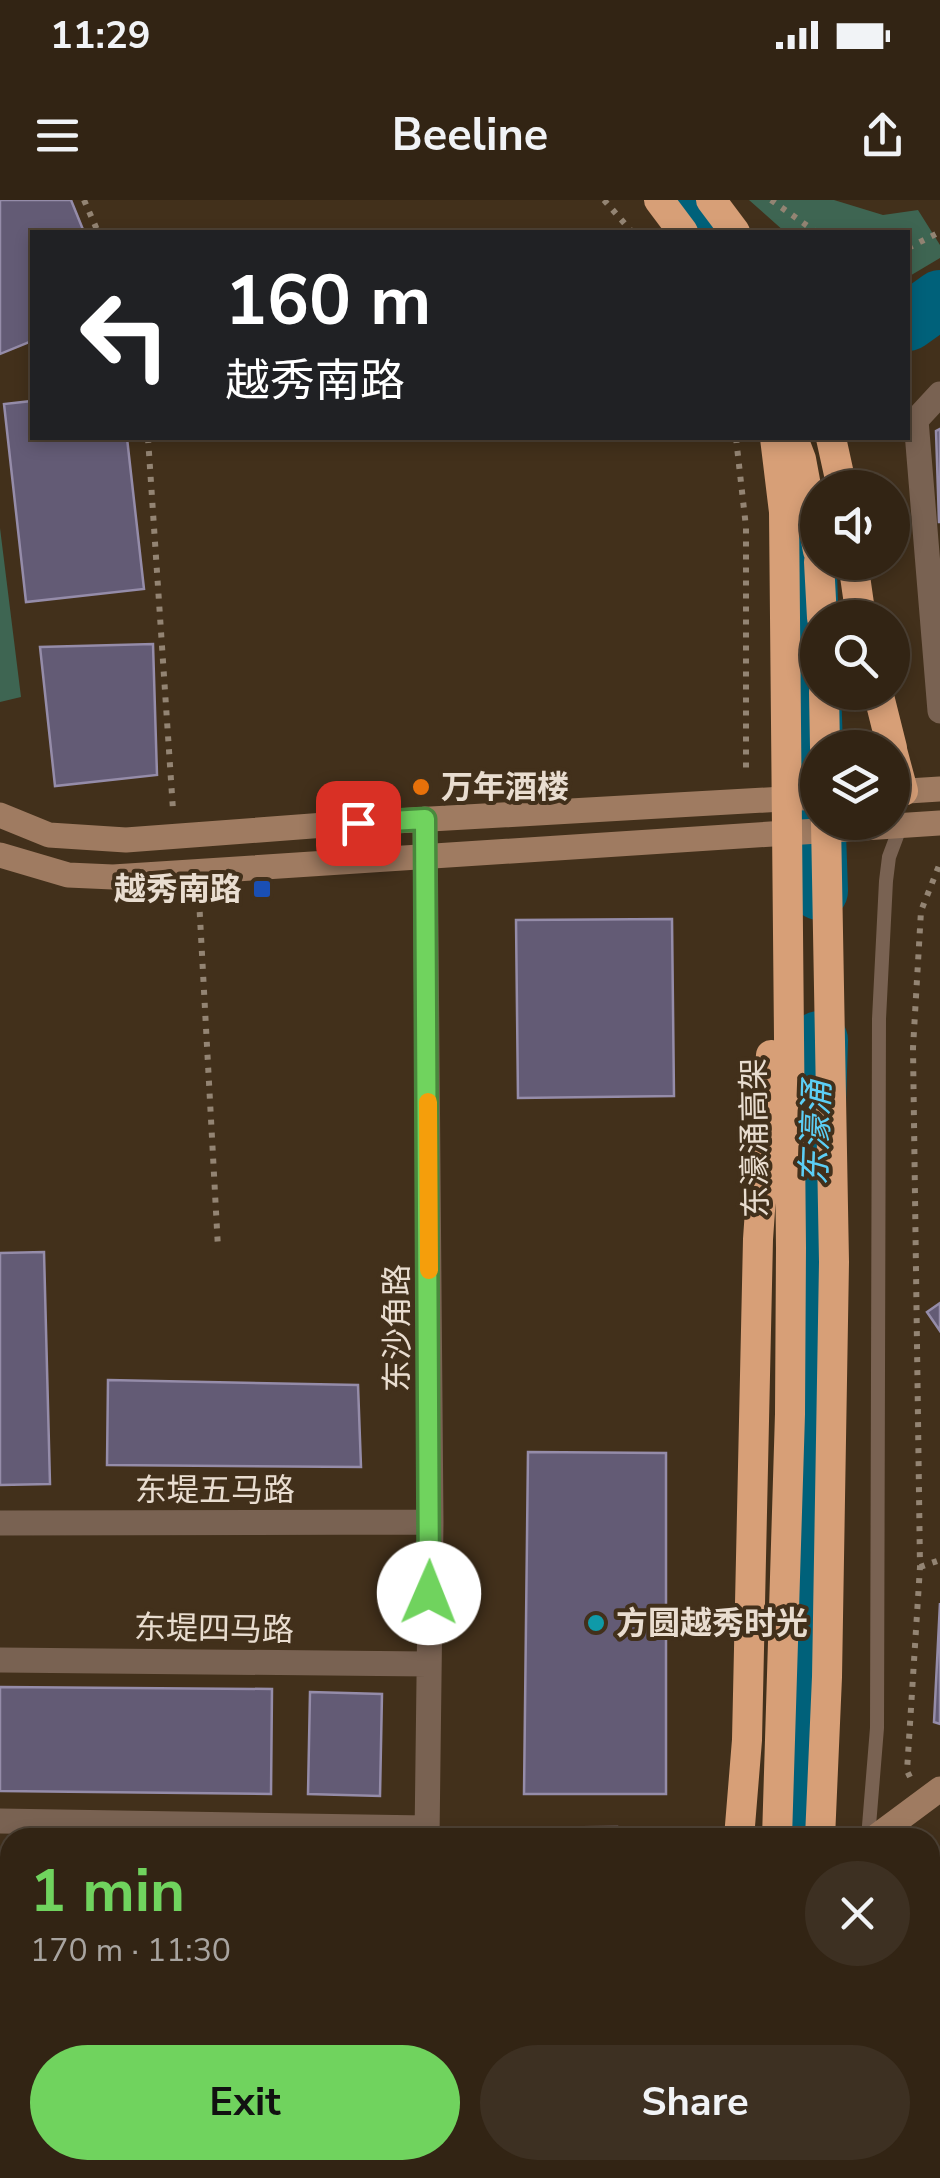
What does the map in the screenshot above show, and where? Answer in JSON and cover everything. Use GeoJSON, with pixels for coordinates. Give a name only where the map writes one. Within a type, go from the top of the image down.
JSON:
{"type":"FeatureCollection","features":[{"type":"Feature","properties":{"kind":"highway"},"geometry":{"type":"LineString","coordinates":[[662,200],[684,230]]}},
{"type":"Feature","properties":{"kind":"highway"},"geometry":{"type":"LineString","coordinates":[[711,200],[734,230]]}},
{"type":"Feature","properties":{"kind":"highway","name":"东濠涌高架"},"geometry":{"type":"LineString","coordinates":[[775,440],[784,512],[790,1396],[777,1828]]}},
{"type":"Feature","properties":{"kind":"highway"},"geometry":{"type":"LineString","coordinates":[[795,440],[803,470]]}},
{"type":"Feature","properties":{"kind":"highway"},"geometry":{"type":"LineString","coordinates":[[831,440],[838,470]]}},
{"type":"Feature","properties":{"kind":"highway"},"geometry":{"type":"LineString","coordinates":[[741,1825],[758,1239],[786,827]]}},
{"type":"Feature","properties":{"kind":"highway"},"geometry":{"type":"LineString","coordinates":[[820,1828],[834,1262],[826,840]]}},
{"type":"Feature","properties":{"kind":"main road"},"geometry":{"type":"LineString","coordinates":[[910,790],[940,789]]}},
{"type":"Feature","properties":{"kind":"main road"},"geometry":{"type":"LineString","coordinates":[[0,816],[49,834],[126,840],[800,798]]}},
{"type":"Feature","properties":{"kind":"main road"},"geometry":{"type":"LineString","coordinates":[[910,825],[940,823]]}},
{"type":"Feature","properties":{"kind":"main road"},"geometry":{"type":"LineString","coordinates":[[0,855],[68,875],[113,877],[800,832]]}},
{"type":"Feature","properties":{"kind":"main road"},"geometry":{"type":"LineString","coordinates":[[886,1828],[932,1796]]}},
{"type":"Feature","properties":{"kind":"street"},"geometry":{"type":"LineString","coordinates":[[940,394],[916,420],[940,711]]}},
{"type":"Feature","properties":{"kind":"street","name":"东沙角路"},"geometry":{"type":"LineString","coordinates":[[425,819],[430,1522],[426,1828]]}},
{"type":"Feature","properties":{"kind":"street","name":"东堤五马路"},"geometry":{"type":"LineString","coordinates":[[0,1523],[430,1522]]}},
{"type":"Feature","properties":{"kind":"street","name":"东堤四马路"},"geometry":{"type":"LineString","coordinates":[[0,1660],[428,1664]]}},
{"type":"Feature","properties":{"kind":"street"},"geometry":{"type":"LineString","coordinates":[[0,1821],[248,1828]]}},
{"type":"Feature","properties":{"kind":"lane"},"geometry":{"type":"LineString","coordinates":[[871,1828],[876,1728],[879,1018],[886,881],[895,840]]}},
{"type":"Feature","properties":{"kind":"path"},"geometry":{"type":"LineString","coordinates":[[84,200],[97,230]]}},
{"type":"Feature","properties":{"kind":"path"},"geometry":{"type":"LineString","coordinates":[[604,200],[630,230]]}},
{"type":"Feature","properties":{"kind":"path"},"geometry":{"type":"LineString","coordinates":[[771,200],[813,230]]}},
{"type":"Feature","properties":{"kind":"path"},"geometry":{"type":"LineString","coordinates":[[910,247],[940,232]]}},
{"type":"Feature","properties":{"kind":"path"},"geometry":{"type":"LineString","coordinates":[[148,440],[175,836]]}},
{"type":"Feature","properties":{"kind":"path"},"geometry":{"type":"LineString","coordinates":[[736,440],[746,527],[746,802]]}},
{"type":"Feature","properties":{"kind":"path"},"geometry":{"type":"LineString","coordinates":[[932,1796],[906,1771],[920,1568],[913,1048],[921,911],[940,864]]}},
{"type":"Feature","properties":{"kind":"path"},"geometry":{"type":"LineString","coordinates":[[197,873],[218,1248]]}},
{"type":"Feature","properties":{"kind":"path"},"geometry":{"type":"LineString","coordinates":[[920,1568],[940,1560]]}},
{"type":"Feature","properties":{"kind":"green space"},"geometry":{"type":"Polygon","coordinates":[[[749,200],[834,200],[883,215],[918,210],[940,245],[940,258],[910,276],[910,230],[783,230],[749,200]]]}},
{"type":"Feature","properties":{"kind":"green space"},"geometry":{"type":"Polygon","coordinates":[[[0,528],[21,697],[0,702],[0,528]]]}},
{"type":"Feature","properties":{"kind":"building"},"geometry":{"type":"Polygon","coordinates":[[[0,200],[71,200],[83,230],[30,230],[30,342],[0,354],[0,200]]]}},
{"type":"Feature","properties":{"kind":"building"},"geometry":{"type":"Polygon","coordinates":[[[30,401],[30,440],[127,440],[144,589],[26,602],[4,404],[30,401]]]}},
{"type":"Feature","properties":{"kind":"building"},"geometry":{"type":"Polygon","coordinates":[[[940,429],[940,522],[939,522],[936,431],[940,429]]]}},
{"type":"Feature","properties":{"kind":"building"},"geometry":{"type":"Polygon","coordinates":[[[153,644],[157,775],[55,786],[40,647],[153,644]]]}},
{"type":"Feature","properties":{"kind":"building"},"geometry":{"type":"Polygon","coordinates":[[[672,919],[674,1096],[518,1098],[516,920],[672,919]]]}},
{"type":"Feature","properties":{"kind":"building"},"geometry":{"type":"Polygon","coordinates":[[[44,1252],[50,1484],[0,1485],[0,1253],[44,1252]]]}},
{"type":"Feature","properties":{"kind":"building"},"geometry":{"type":"Polygon","coordinates":[[[940,1303],[940,1331],[927,1312],[940,1303]]]}},
{"type":"Feature","properties":{"kind":"building"},"geometry":{"type":"Polygon","coordinates":[[[108,1380],[358,1385],[361,1467],[107,1465],[108,1380]]]}},
{"type":"Feature","properties":{"kind":"building","name":"方圆越秀时光"},"geometry":{"type":"Polygon","coordinates":[[[528,1452],[666,1453],[666,1794],[524,1794],[528,1452]]]}},
{"type":"Feature","properties":{"kind":"building"},"geometry":{"type":"Polygon","coordinates":[[[940,1603],[940,1724],[934,1722],[940,1603]]]}},
{"type":"Feature","properties":{"kind":"building"},"geometry":{"type":"Polygon","coordinates":[[[0,1687],[272,1689],[271,1794],[0,1791],[0,1687]]]}},
{"type":"Feature","properties":{"kind":"building"},"geometry":{"type":"Polygon","coordinates":[[[310,1692],[382,1694],[380,1796],[308,1794],[310,1692]]]}},
{"type":"Feature","properties":{"kind":"building"},"geometry":{"type":"Polygon","coordinates":[[[617,1827],[617,1828],[485,1828],[617,1827]]]}},
{"type":"Feature","properties":{"kind":"waterway","name":"东濠涌"},"geometry":{"type":"LineString","coordinates":[[679,200],[701,230]]}},
{"type":"Feature","properties":{"kind":"waterway"},"geometry":{"type":"LineString","coordinates":[[910,321],[940,299]]}},
{"type":"Feature","properties":{"kind":"waterway","name":"东濠涌"},"geometry":{"type":"LineString","coordinates":[[808,580],[819,891]]}},
{"type":"Feature","properties":{"kind":"waterway","name":"东濠涌"},"geometry":{"type":"LineString","coordinates":[[794,1828],[819,1040]]}},
{"type":"Feature","properties":{"kind":"slow traffic"},"geometry":{"type":"LineString","coordinates":[[428,1102],[429,1270]]}},
{"type":"Feature","properties":{"kind":"place","name":"万年酒楼"},"geometry":{"type":"Point","coordinates":[421,787]}},
{"type":"Feature","properties":{"kind":"place","name":"越秀南路"},"geometry":{"type":"Point","coordinates":[262,889]}},
{"type":"Feature","properties":{"kind":"place","name":"方圆越秀时光"},"geometry":{"type":"Point","coordinates":[596,1623]}},
{"type":"Feature","properties":{"kind":"route"},"geometry":{"type":"LineString","coordinates":[[358,823],[425,819],[429,1593]]}}]}
